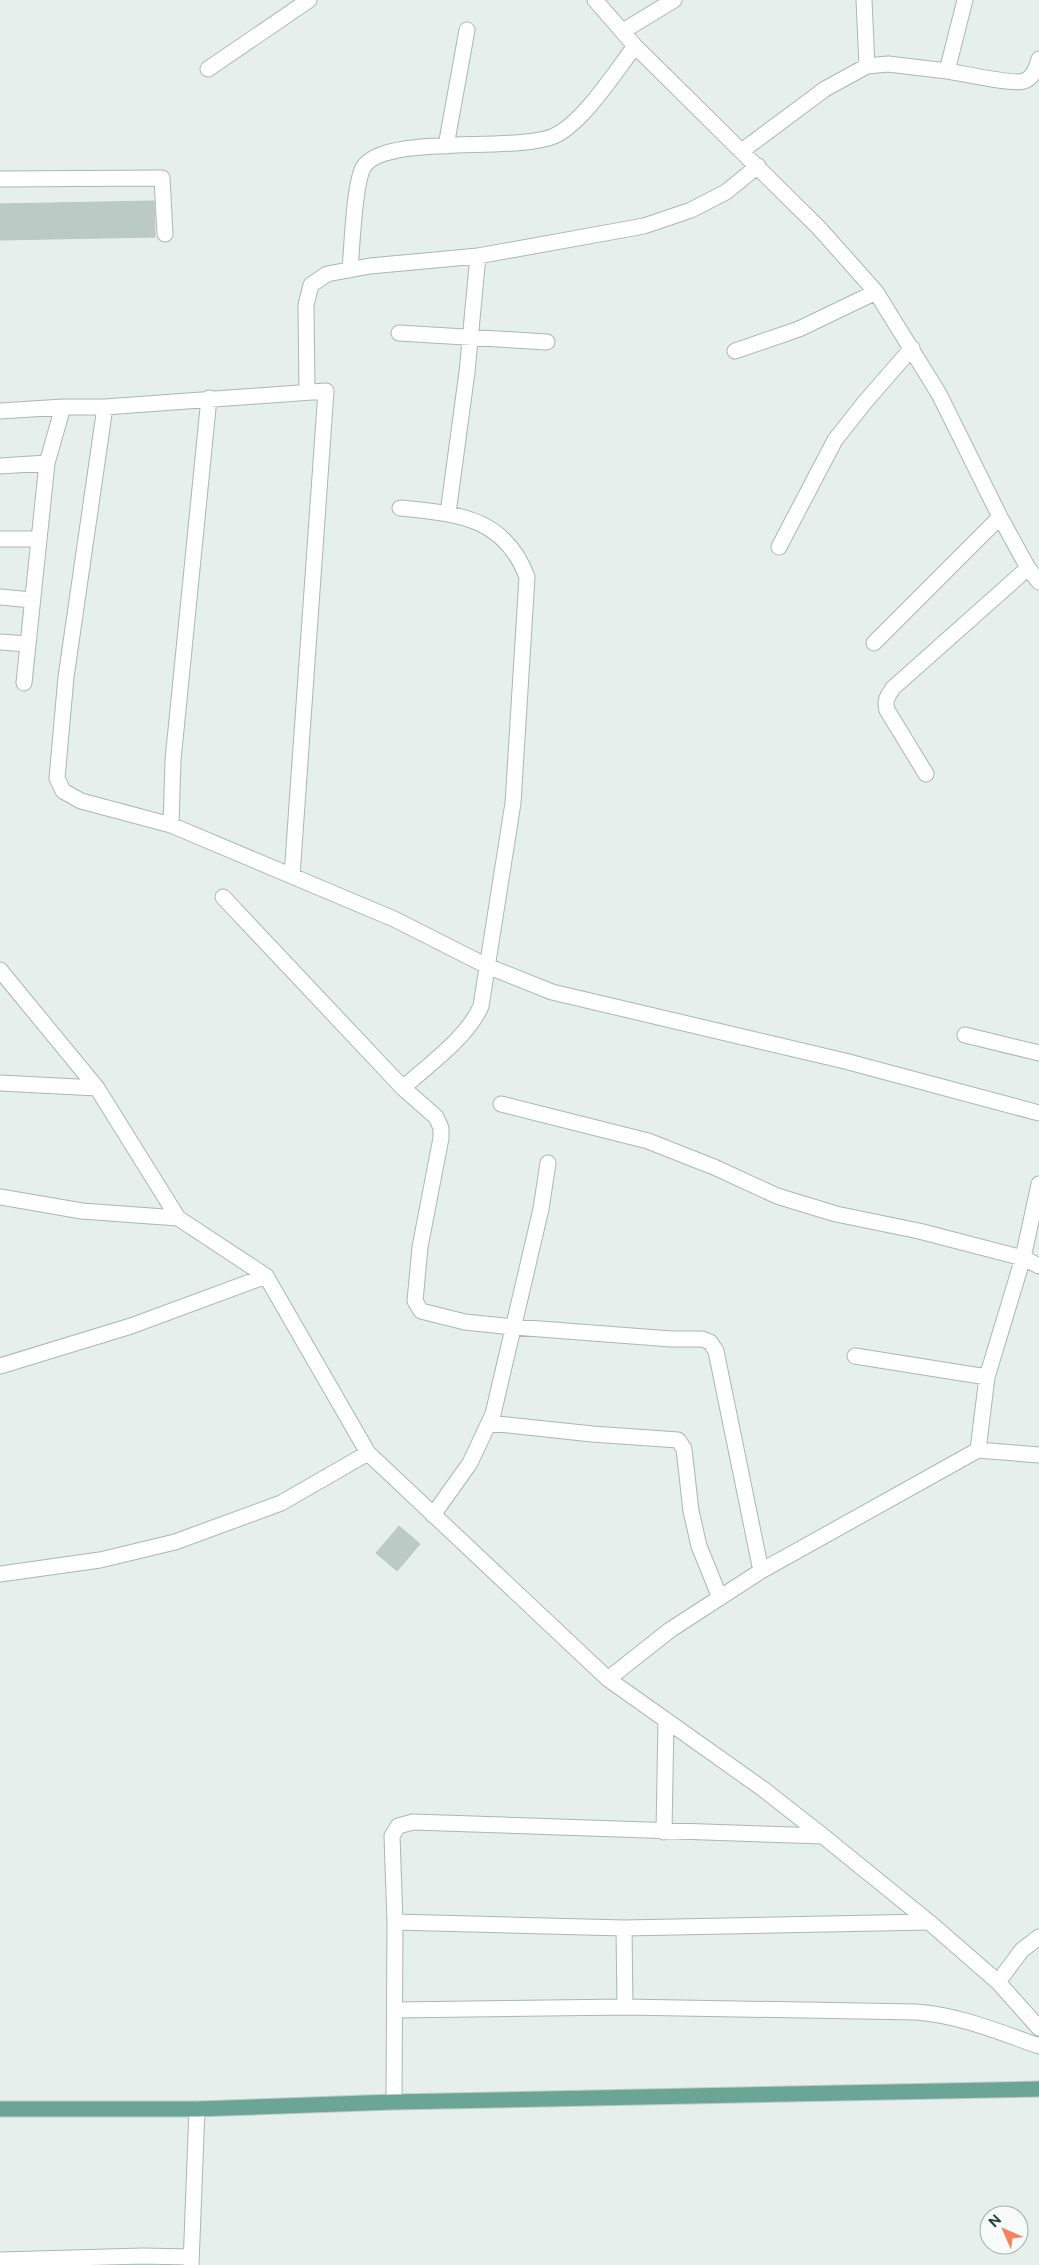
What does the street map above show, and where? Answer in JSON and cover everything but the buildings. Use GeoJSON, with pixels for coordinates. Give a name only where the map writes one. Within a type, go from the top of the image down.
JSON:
{"type":"FeatureCollection","features":[{"type":"Feature","properties":{"kind":"main road"},"geometry":{"type":"LineString","coordinates":[[0,2109],[197,2109],[394,2102],[1039,2089]]}},
{"type":"Feature","properties":{"kind":"street"},"geometry":{"type":"LineString","coordinates":[[208,69],[310,0]]}},
{"type":"Feature","properties":{"kind":"street"},"geometry":{"type":"LineString","coordinates":[[595,0],[636,46],[743,150],[819,228],[876,292],[939,394],[1000,517],[1028,568],[1039,582]]}},
{"type":"Feature","properties":{"kind":"street"},"geometry":{"type":"LineString","coordinates":[[623,31],[674,0]]}},
{"type":"Feature","properties":{"kind":"street"},"geometry":{"type":"LineString","coordinates":[[864,0],[867,66]]}},
{"type":"Feature","properties":{"kind":"street"},"geometry":{"type":"LineString","coordinates":[[947,71],[965,0]]}},
{"type":"Feature","properties":{"kind":"street"},"geometry":{"type":"LineString","coordinates":[[446,146],[467,30]]}},
{"type":"Feature","properties":{"kind":"street"},"geometry":{"type":"LineString","coordinates":[[350,270],[358,191],[363,168],[369,161],[388,151],[531,142],[554,136],[569,126],[584,111],[636,46]]}},
{"type":"Feature","properties":{"kind":"street"},"geometry":{"type":"LineString","coordinates":[[743,150],[825,89],[867,66],[888,64],[1024,81],[1036,76],[1039,59]]}},
{"type":"Feature","properties":{"kind":"street"},"geometry":{"type":"LineString","coordinates":[[307,392],[305,322],[309,292],[312,285],[318,279],[327,274],[478,256],[644,226],[691,210],[726,192],[758,166]]}},
{"type":"Feature","properties":{"kind":"street"},"geometry":{"type":"LineString","coordinates":[[0,179],[162,178],[165,234]]}},
{"type":"Feature","properties":{"kind":"street"},"geometry":{"type":"LineString","coordinates":[[448,514],[478,256]]}},
{"type":"Feature","properties":{"kind":"street"},"geometry":{"type":"LineString","coordinates":[[735,351],[799,329],[876,292]]}},
{"type":"Feature","properties":{"kind":"street"},"geometry":{"type":"LineString","coordinates":[[399,333],[547,342]]}},
{"type":"Feature","properties":{"kind":"street"},"geometry":{"type":"LineString","coordinates":[[779,547],[835,440],[912,348]]}},
{"type":"Feature","properties":{"kind":"street"},"geometry":{"type":"LineString","coordinates":[[0,411],[63,407],[105,407],[326,391],[292,876]]}},
{"type":"Feature","properties":{"kind":"street"},"geometry":{"type":"LineString","coordinates":[[171,824],[174,750],[209,398]]}},
{"type":"Feature","properties":{"kind":"street"},"geometry":{"type":"LineString","coordinates":[[24,683],[47,463],[63,407]]}},
{"type":"Feature","properties":{"kind":"street"},"geometry":{"type":"LineString","coordinates":[[105,407],[66,677],[57,778],[63,791],[81,801],[171,824],[394,919],[487,966],[552,992],[845,1061],[1039,1113]]}},
{"type":"Feature","properties":{"kind":"street"},"geometry":{"type":"LineString","coordinates":[[0,466],[47,463]]}},
{"type":"Feature","properties":{"kind":"street"},"geometry":{"type":"LineString","coordinates":[[400,508],[448,514],[481,522],[500,535],[522,563],[527,577],[514,803],[481,1006],[476,1019],[466,1030],[403,1088]]}},
{"type":"Feature","properties":{"kind":"street"},"geometry":{"type":"LineString","coordinates":[[874,643],[1000,517]]}},
{"type":"Feature","properties":{"kind":"street"},"geometry":{"type":"LineString","coordinates":[[0,539],[39,539]]}},
{"type":"Feature","properties":{"kind":"street"},"geometry":{"type":"LineString","coordinates":[[926,774],[887,710],[887,697],[893,688],[1028,568]]}},
{"type":"Feature","properties":{"kind":"street"},"geometry":{"type":"LineString","coordinates":[[0,597],[32,600]]}},
{"type":"Feature","properties":{"kind":"street"},"geometry":{"type":"LineString","coordinates":[[0,642],[28,644]]}},
{"type":"Feature","properties":{"kind":"street"},"geometry":{"type":"LineString","coordinates":[[223,897],[403,1088],[436,1117],[441,1128],[420,1247],[415,1300],[421,1311],[464,1322],[671,1339],[702,1339],[710,1342],[716,1351],[761,1571]]}},
{"type":"Feature","properties":{"kind":"street"},"geometry":{"type":"LineString","coordinates":[[0,970],[97,1088],[178,1218],[266,1276],[368,1453],[608,1679],[763,1789],[823,1836],[929,1922],[998,1982],[1039,2028]]}},
{"type":"Feature","properties":{"kind":"street"},"geometry":{"type":"LineString","coordinates":[[965,1035],[1039,1053]]}},
{"type":"Feature","properties":{"kind":"street"},"geometry":{"type":"LineString","coordinates":[[0,1083],[97,1088]]}},
{"type":"Feature","properties":{"kind":"street"},"geometry":{"type":"LineString","coordinates":[[501,1104],[648,1141],[714,1167],[777,1196],[836,1214],[919,1231],[1024,1258],[1039,1266]]}},
{"type":"Feature","properties":{"kind":"street"},"geometry":{"type":"LineString","coordinates":[[433,1515],[470,1463],[493,1414],[541,1209],[548,1164]]}},
{"type":"Feature","properties":{"kind":"street"},"geometry":{"type":"LineString","coordinates":[[978,1450],[987,1377],[1024,1258],[1039,1184]]}},
{"type":"Feature","properties":{"kind":"street"},"geometry":{"type":"LineString","coordinates":[[0,1197],[82,1210],[178,1218]]}},
{"type":"Feature","properties":{"kind":"street"},"geometry":{"type":"LineString","coordinates":[[0,1366],[131,1326],[266,1276]]}},
{"type":"Feature","properties":{"kind":"street"},"geometry":{"type":"LineString","coordinates":[[855,1356],[987,1377]]}},
{"type":"Feature","properties":{"kind":"street"},"geometry":{"type":"LineString","coordinates":[[489,1423],[592,1434],[678,1440],[684,1449],[692,1511],[699,1546],[720,1598]]}},
{"type":"Feature","properties":{"kind":"street"},"geometry":{"type":"LineString","coordinates":[[608,1679],[670,1630],[761,1571],[978,1450],[1039,1455]]}},
{"type":"Feature","properties":{"kind":"street"},"geometry":{"type":"LineString","coordinates":[[0,1574],[100,1560],[175,1542],[280,1503],[368,1453]]}},
{"type":"Feature","properties":{"kind":"street"},"geometry":{"type":"LineString","coordinates":[[664,1832],[666,1720]]}},
{"type":"Feature","properties":{"kind":"street"},"geometry":{"type":"LineString","coordinates":[[394,2102],[395,1922],[392,1836],[398,1826],[413,1822],[823,1836]]}},
{"type":"Feature","properties":{"kind":"street"},"geometry":{"type":"LineString","coordinates":[[395,1922],[624,1928],[929,1922]]}},
{"type":"Feature","properties":{"kind":"street"},"geometry":{"type":"LineString","coordinates":[[624,1928],[625,2007]]}},
{"type":"Feature","properties":{"kind":"street"},"geometry":{"type":"LineString","coordinates":[[998,1982],[1022,1950],[1039,1938]]}},
{"type":"Feature","properties":{"kind":"street"},"geometry":{"type":"LineString","coordinates":[[395,2010],[625,2007],[939,2014],[980,2025],[1039,2046]]}},
{"type":"Feature","properties":{"kind":"street"},"geometry":{"type":"LineString","coordinates":[[0,2260],[143,2256],[190,2261],[197,2109]]}}]}
